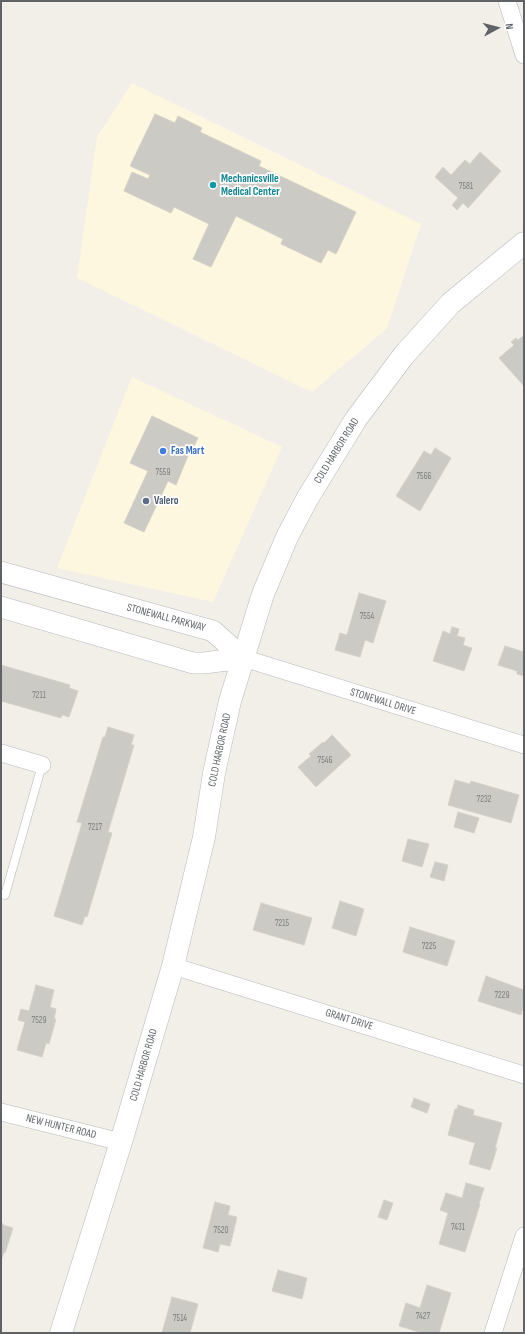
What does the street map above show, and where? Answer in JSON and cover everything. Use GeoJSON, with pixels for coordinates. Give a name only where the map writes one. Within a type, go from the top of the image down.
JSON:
{"type":"FeatureCollection","features":[{"type":"Feature","properties":{"kind":"main road","name":"COLD HARBOR ROAD"},"geometry":{"type":"LineString","coordinates":[[60,1333],[121,1142],[173,966],[204,837],[214,773],[230,702],[263,594],[287,536],[307,499],[356,419],[404,354],[451,303],[524,243]]}},
{"type":"Feature","properties":{"kind":"street"},"geometry":{"type":"LineString","coordinates":[[507,1],[524,55]]}},
{"type":"Feature","properties":{"kind":"street","name":"STONEWALL PARKWAY"},"geometry":{"type":"LineString","coordinates":[[1,572],[213,631],[243,658]]}},
{"type":"Feature","properties":{"kind":"street"},"geometry":{"type":"LineString","coordinates":[[1,607],[193,663],[243,658]]}},
{"type":"Feature","properties":{"kind":"street","name":"STONEWALL DRIVE"},"geometry":{"type":"LineString","coordinates":[[243,658],[524,745]]}},
{"type":"Feature","properties":{"kind":"street"},"geometry":{"type":"LineString","coordinates":[[1,753],[42,765]]}},
{"type":"Feature","properties":{"kind":"street","name":"GRANT DRIVE"},"geometry":{"type":"LineString","coordinates":[[173,966],[524,1075]]}},
{"type":"Feature","properties":{"kind":"street","name":"NEW HUNTER ROAD"},"geometry":{"type":"LineString","coordinates":[[1,1112],[121,1142]]}},
{"type":"Feature","properties":{"kind":"street"},"geometry":{"type":"LineString","coordinates":[[493,1333],[524,1236]]}},
{"type":"Feature","properties":{"kind":"lane"},"geometry":{"type":"LineString","coordinates":[[1,894],[5,895],[42,765]]}},
{"type":"Feature","properties":{"kind":"shaded area"},"geometry":{"type":"Polygon","coordinates":[[[132,83],[421,224],[387,328],[312,392],[77,278],[97,137],[132,83]]]}},
{"type":"Feature","properties":{"kind":"shaded area"},"geometry":{"type":"Polygon","coordinates":[[[132,377],[282,447],[213,602],[57,568],[132,377]]]}},
{"type":"Feature","properties":{"kind":"building","name":"Mechanicsville Medical Center"},"geometry":{"type":"Polygon","coordinates":[[[155,114],[175,123],[178,116],[202,128],[200,132],[261,161],[259,166],[356,212],[336,254],[328,250],[321,263],[281,244],[283,239],[236,216],[211,267],[193,259],[209,224],[174,207],[171,213],[124,191],[132,172],[148,179],[150,175],[130,166],[155,114]]]}},
{"type":"Feature","properties":{"kind":"building"},"geometry":{"type":"Polygon","coordinates":[[[480,152],[501,171],[468,208],[463,203],[457,210],[452,205],[458,198],[435,177],[443,167],[451,175],[465,160],[470,164],[480,152]]]}},
{"type":"Feature","properties":{"kind":"building"},"geometry":{"type":"Polygon","coordinates":[[[524,335],[524,386],[499,358],[514,345],[511,342],[516,338],[518,340],[524,335]]]}},
{"type":"Feature","properties":{"kind":"building"},"geometry":{"type":"Polygon","coordinates":[[[152,416],[198,438],[194,446],[192,446],[176,485],[168,481],[144,532],[124,523],[148,471],[130,463],[152,416]]]}},
{"type":"Feature","properties":{"kind":"building"},"geometry":{"type":"Polygon","coordinates":[[[435,448],[451,458],[420,511],[396,496],[424,451],[431,455],[435,448]]]}},
{"type":"Feature","properties":{"kind":"building"},"geometry":{"type":"Polygon","coordinates":[[[359,593],[386,601],[373,643],[365,640],[360,657],[335,650],[340,633],[347,635],[359,593]]]}},
{"type":"Feature","properties":{"kind":"building"},"geometry":{"type":"Polygon","coordinates":[[[452,627],[459,629],[457,636],[465,638],[463,645],[472,648],[464,671],[433,661],[443,631],[450,634],[452,627]]]}},
{"type":"Feature","properties":{"kind":"building"},"geometry":{"type":"Polygon","coordinates":[[[505,646],[524,652],[524,676],[517,674],[517,671],[498,665],[505,646]]]}},
{"type":"Feature","properties":{"kind":"building"},"geometry":{"type":"Polygon","coordinates":[[[1,665],[70,685],[69,688],[78,691],[69,717],[62,715],[61,718],[1,701],[1,665]]]}},
{"type":"Feature","properties":{"kind":"building"},"geometry":{"type":"Polygon","coordinates":[[[108,727],[134,735],[131,745],[134,745],[108,832],[112,833],[87,917],[85,916],[82,925],[54,916],[82,823],[77,822],[103,737],[105,737],[108,727]]]}},
{"type":"Feature","properties":{"kind":"building"},"geometry":{"type":"Polygon","coordinates":[[[332,735],[351,755],[316,787],[298,767],[311,756],[309,754],[332,735]]]}},
{"type":"Feature","properties":{"kind":"building"},"geometry":{"type":"Polygon","coordinates":[[[455,780],[470,784],[471,781],[519,795],[511,823],[448,805],[455,780]]]}},
{"type":"Feature","properties":{"kind":"building"},"geometry":{"type":"Polygon","coordinates":[[[458,812],[479,818],[474,833],[454,827],[458,812]]]}},
{"type":"Feature","properties":{"kind":"building"},"geometry":{"type":"Polygon","coordinates":[[[408,839],[429,844],[422,867],[402,861],[408,839]]]}},
{"type":"Feature","properties":{"kind":"building"},"geometry":{"type":"Polygon","coordinates":[[[435,862],[448,865],[444,881],[430,877],[435,862]]]}},
{"type":"Feature","properties":{"kind":"building"},"geometry":{"type":"Polygon","coordinates":[[[340,901],[364,909],[356,936],[332,928],[340,901]]]}},
{"type":"Feature","properties":{"kind":"building"},"geometry":{"type":"Polygon","coordinates":[[[261,903],[312,918],[304,945],[253,930],[261,903]]]}},
{"type":"Feature","properties":{"kind":"building"},"geometry":{"type":"Polygon","coordinates":[[[410,927],[455,941],[447,966],[403,952],[410,927]]]}},
{"type":"Feature","properties":{"kind":"building"},"geometry":{"type":"Polygon","coordinates":[[[486,976],[524,990],[524,1004],[521,1015],[478,1001],[486,976]]]}},
{"type":"Feature","properties":{"kind":"building"},"geometry":{"type":"Polygon","coordinates":[[[36,985],[54,990],[50,1007],[56,1009],[54,1019],[56,1019],[49,1044],[46,1043],[42,1057],[17,1050],[25,1022],[18,1020],[21,1009],[29,1011],[36,985]]]}},
{"type":"Feature","properties":{"kind":"building"},"geometry":{"type":"Polygon","coordinates":[[[414,1098],[430,1104],[427,1113],[411,1107],[414,1098]]]}},
{"type":"Feature","properties":{"kind":"building"},"geometry":{"type":"Polygon","coordinates":[[[458,1105],[474,1110],[473,1115],[502,1123],[495,1148],[497,1148],[490,1170],[469,1164],[475,1143],[448,1135],[455,1109],[457,1109],[458,1105]]]}},
{"type":"Feature","properties":{"kind":"building"},"geometry":{"type":"Polygon","coordinates":[[[466,1183],[484,1188],[465,1252],[439,1244],[448,1213],[440,1210],[446,1193],[462,1198],[466,1183]]]}},
{"type":"Feature","properties":{"kind":"building"},"geometry":{"type":"Polygon","coordinates":[[[384,1200],[393,1203],[387,1220],[378,1217],[384,1200]]]}},
{"type":"Feature","properties":{"kind":"building"},"geometry":{"type":"Polygon","coordinates":[[[215,1202],[230,1206],[228,1215],[237,1217],[230,1246],[220,1244],[218,1252],[203,1248],[215,1202]]]}},
{"type":"Feature","properties":{"kind":"building"},"geometry":{"type":"Polygon","coordinates":[[[1,1223],[13,1228],[1,1261],[1,1223]]]}},
{"type":"Feature","properties":{"kind":"building"},"geometry":{"type":"Polygon","coordinates":[[[278,1270],[307,1278],[302,1299],[272,1291],[278,1270]]]}},
{"type":"Feature","properties":{"kind":"building"},"geometry":{"type":"Polygon","coordinates":[[[427,1285],[451,1293],[439,1333],[422,1333],[399,1326],[406,1303],[420,1308],[427,1285]]]}},
{"type":"Feature","properties":{"kind":"building"},"geometry":{"type":"Polygon","coordinates":[[[172,1297],[198,1304],[190,1333],[162,1333],[172,1297]]]}},
{"type":"Feature","properties":{"kind":"place","name":"Mechanicsville Medical Center"},"geometry":{"type":"Point","coordinates":[213,185]}},
{"type":"Feature","properties":{"kind":"place","name":"Fas Mart"},"geometry":{"type":"Point","coordinates":[163,451]}},
{"type":"Feature","properties":{"kind":"place","name":"Valero"},"geometry":{"type":"Point","coordinates":[146,501]}}]}
